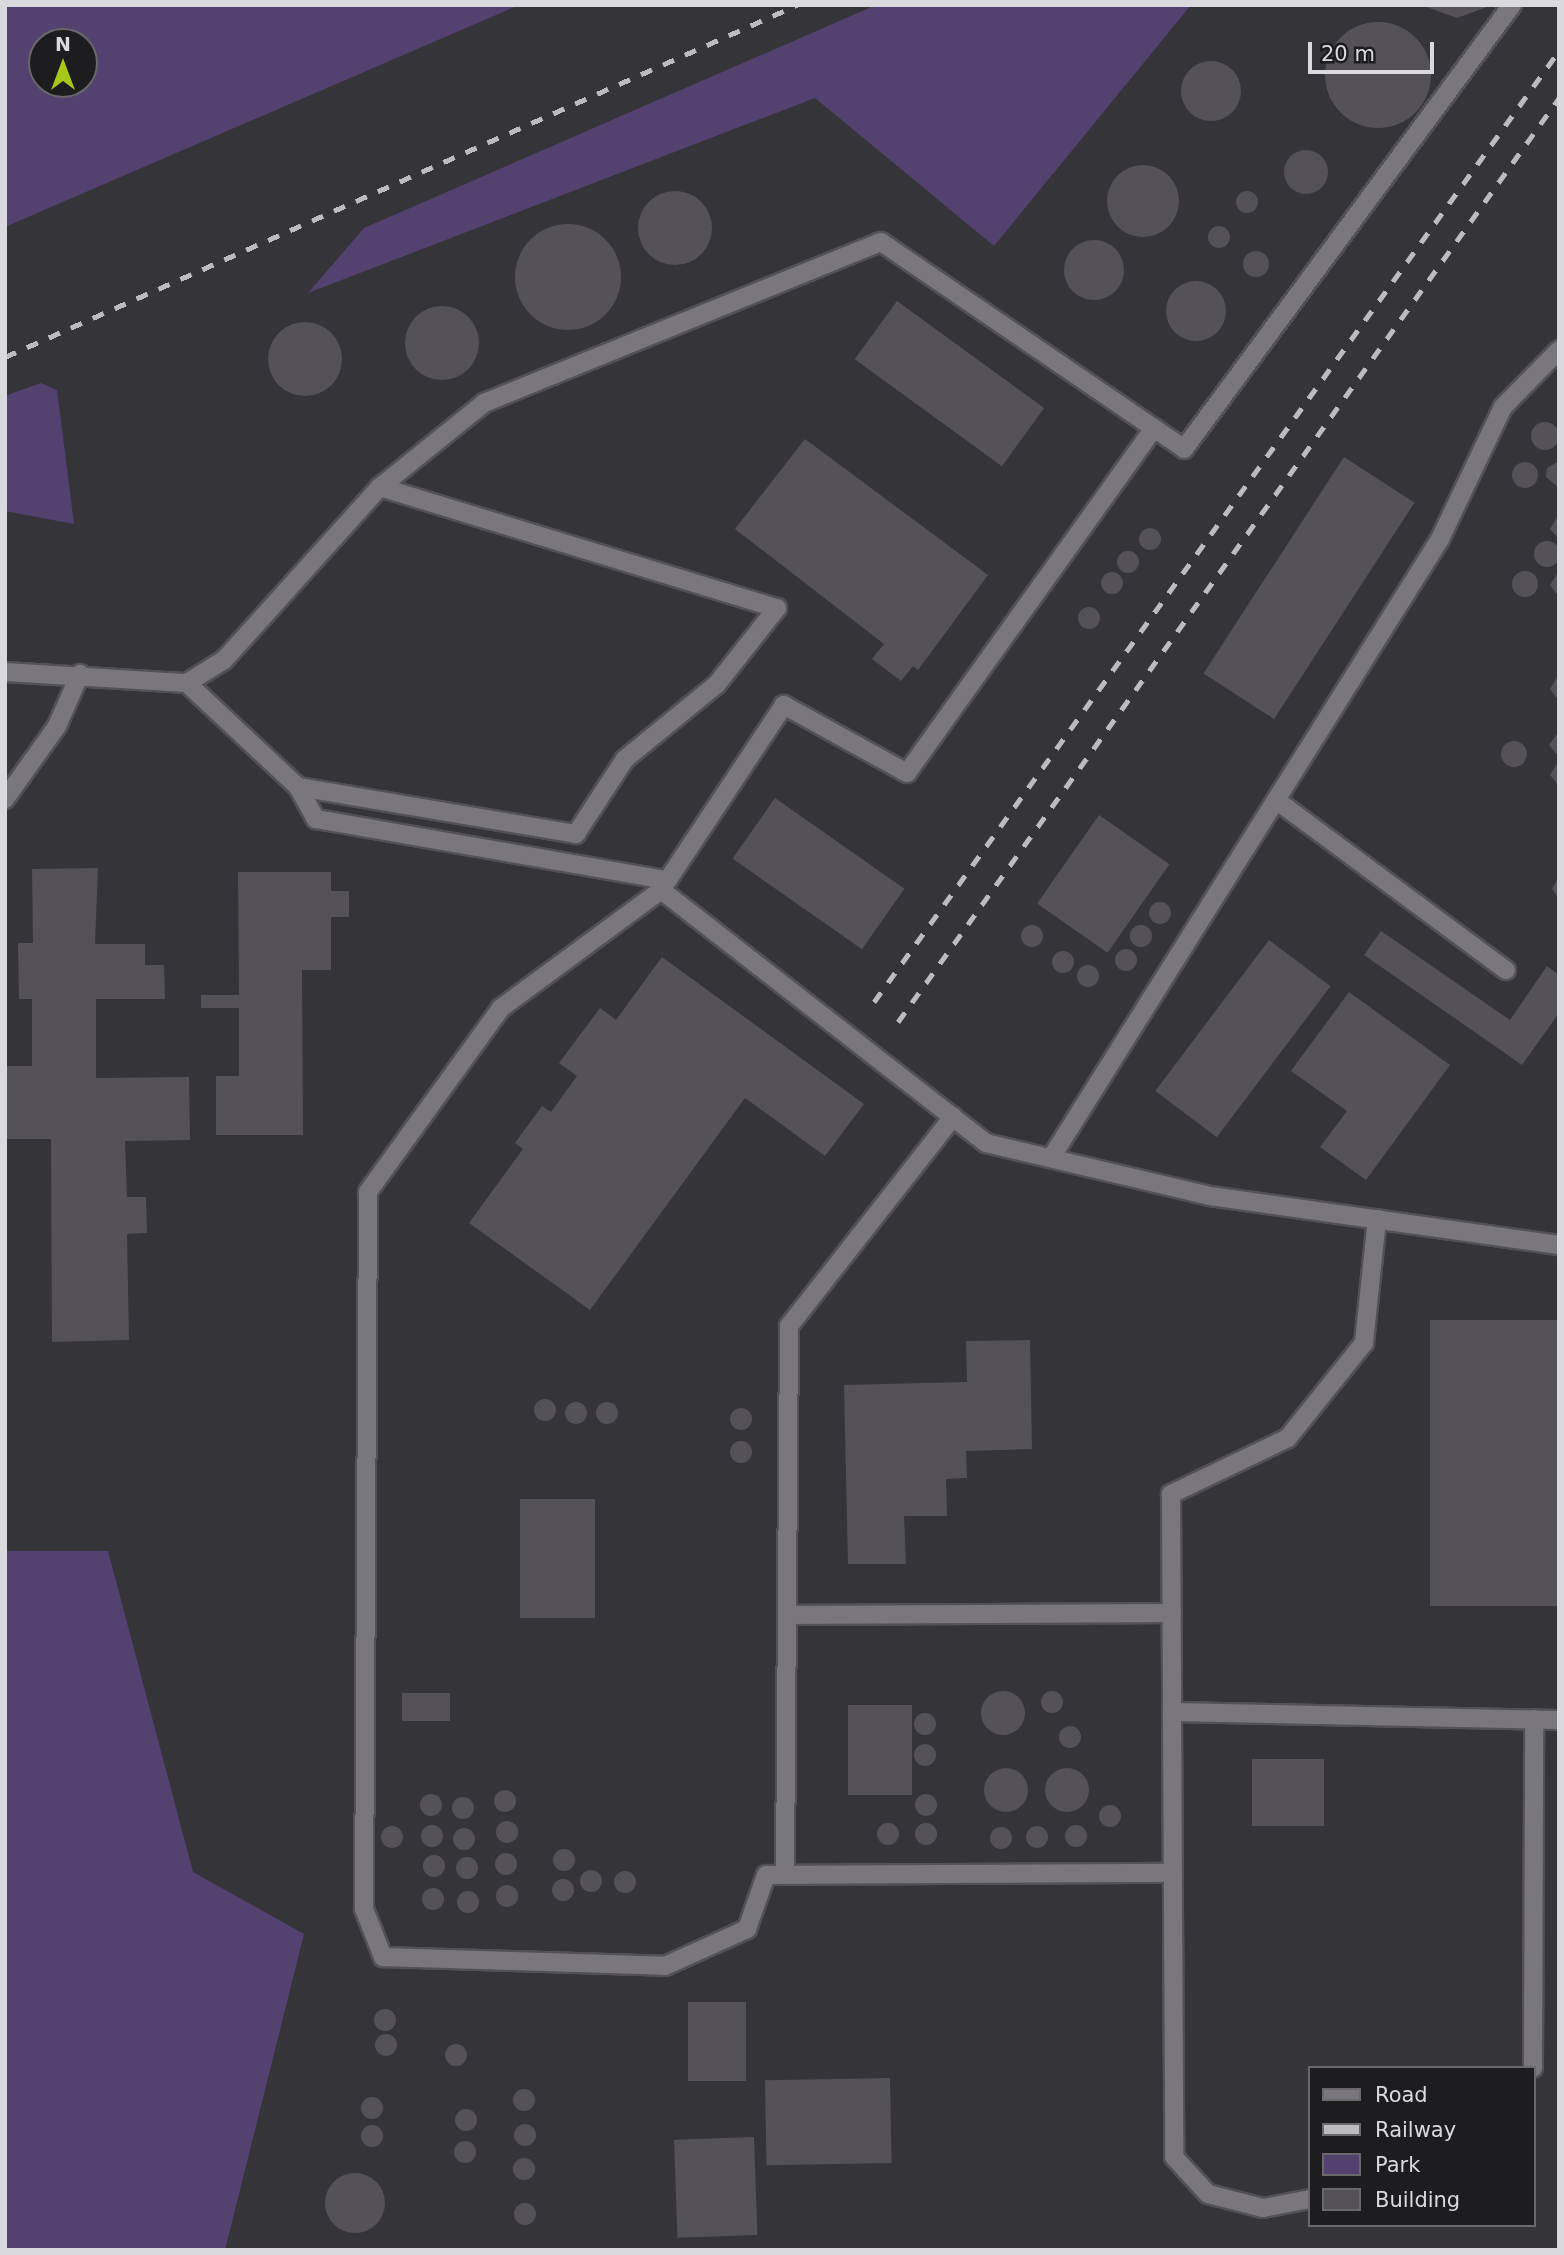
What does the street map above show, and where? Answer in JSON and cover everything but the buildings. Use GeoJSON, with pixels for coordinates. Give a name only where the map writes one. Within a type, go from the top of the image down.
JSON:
{"type":"FeatureCollection","features":[{"type":"Feature","properties":{"kind":"lane"},"geometry":{"type":"LineString","coordinates":[[5,672],[80,674],[187,683],[224,660],[380,487],[484,403],[881,242],[1184,449],[1512,5]]}},
{"type":"Feature","properties":{"kind":"lane"},"geometry":{"type":"LineString","coordinates":[[1051,1158],[1440,539],[1503,408],[1559,350]]}},
{"type":"Feature","properties":{"kind":"lane"},"geometry":{"type":"LineString","coordinates":[[1154,428],[907,772],[784,705],[664,885],[501,1009],[368,1192],[364,1909],[383,1957],[665,1966],[747,1929],[766,1875],[1173,1873]]}},
{"type":"Feature","properties":{"kind":"lane"},"geometry":{"type":"LineString","coordinates":[[298,787],[576,834],[625,759],[716,684],[777,608],[380,487]]}},
{"type":"Feature","properties":{"kind":"lane"},"geometry":{"type":"LineString","coordinates":[[5,799],[57,726],[80,674]]}},
{"type":"Feature","properties":{"kind":"lane"},"geometry":{"type":"LineString","coordinates":[[187,683],[298,787],[316,819],[664,885],[986,1143],[1210,1196],[1559,1245]]}},
{"type":"Feature","properties":{"kind":"lane"},"geometry":{"type":"LineString","coordinates":[[1276,800],[1506,970]]}},
{"type":"Feature","properties":{"kind":"lane"},"geometry":{"type":"LineString","coordinates":[[785,1874],[789,1326],[953,1117]]}},
{"type":"Feature","properties":{"kind":"lane"},"geometry":{"type":"LineString","coordinates":[[1308,2199],[1263,2208],[1208,2194],[1174,2157],[1171,1494],[1288,1438],[1364,1343],[1377,1219]]}},
{"type":"Feature","properties":{"kind":"lane"},"geometry":{"type":"LineString","coordinates":[[787,1615],[1172,1613]]}},
{"type":"Feature","properties":{"kind":"lane"},"geometry":{"type":"LineString","coordinates":[[1172,1712],[1559,1720]]}},
{"type":"Feature","properties":{"kind":"lane"},"geometry":{"type":"LineString","coordinates":[[1533,2066],[1534,1719]]}},
{"type":"Feature","properties":{"kind":"green space"},"geometry":{"type":"Polygon","coordinates":[[[5,5],[519,5],[5,227],[5,5]]]}},
{"type":"Feature","properties":{"kind":"green space"},"geometry":{"type":"Polygon","coordinates":[[[876,5],[1191,5],[994,246],[815,98],[308,293],[364,228],[876,5]]]}},
{"type":"Feature","properties":{"kind":"green space"},"geometry":{"type":"Polygon","coordinates":[[[41,383],[57,390],[74,524],[5,511],[5,396],[41,383]]]}},
{"type":"Feature","properties":{"kind":"green space"},"geometry":{"type":"Polygon","coordinates":[[[5,1551],[108,1551],[193,1872],[304,1934],[225,2250],[5,2250],[5,1551]]]}},
{"type":"Feature","properties":{"kind":"railway"},"geometry":{"type":"LineString","coordinates":[[5,357],[797,5]]}},
{"type":"Feature","properties":{"kind":"railway"},"geometry":{"type":"LineString","coordinates":[[874,1002],[1559,51]]}},
{"type":"Feature","properties":{"kind":"railway"},"geometry":{"type":"LineString","coordinates":[[898,1022],[1559,98]]}}]}
